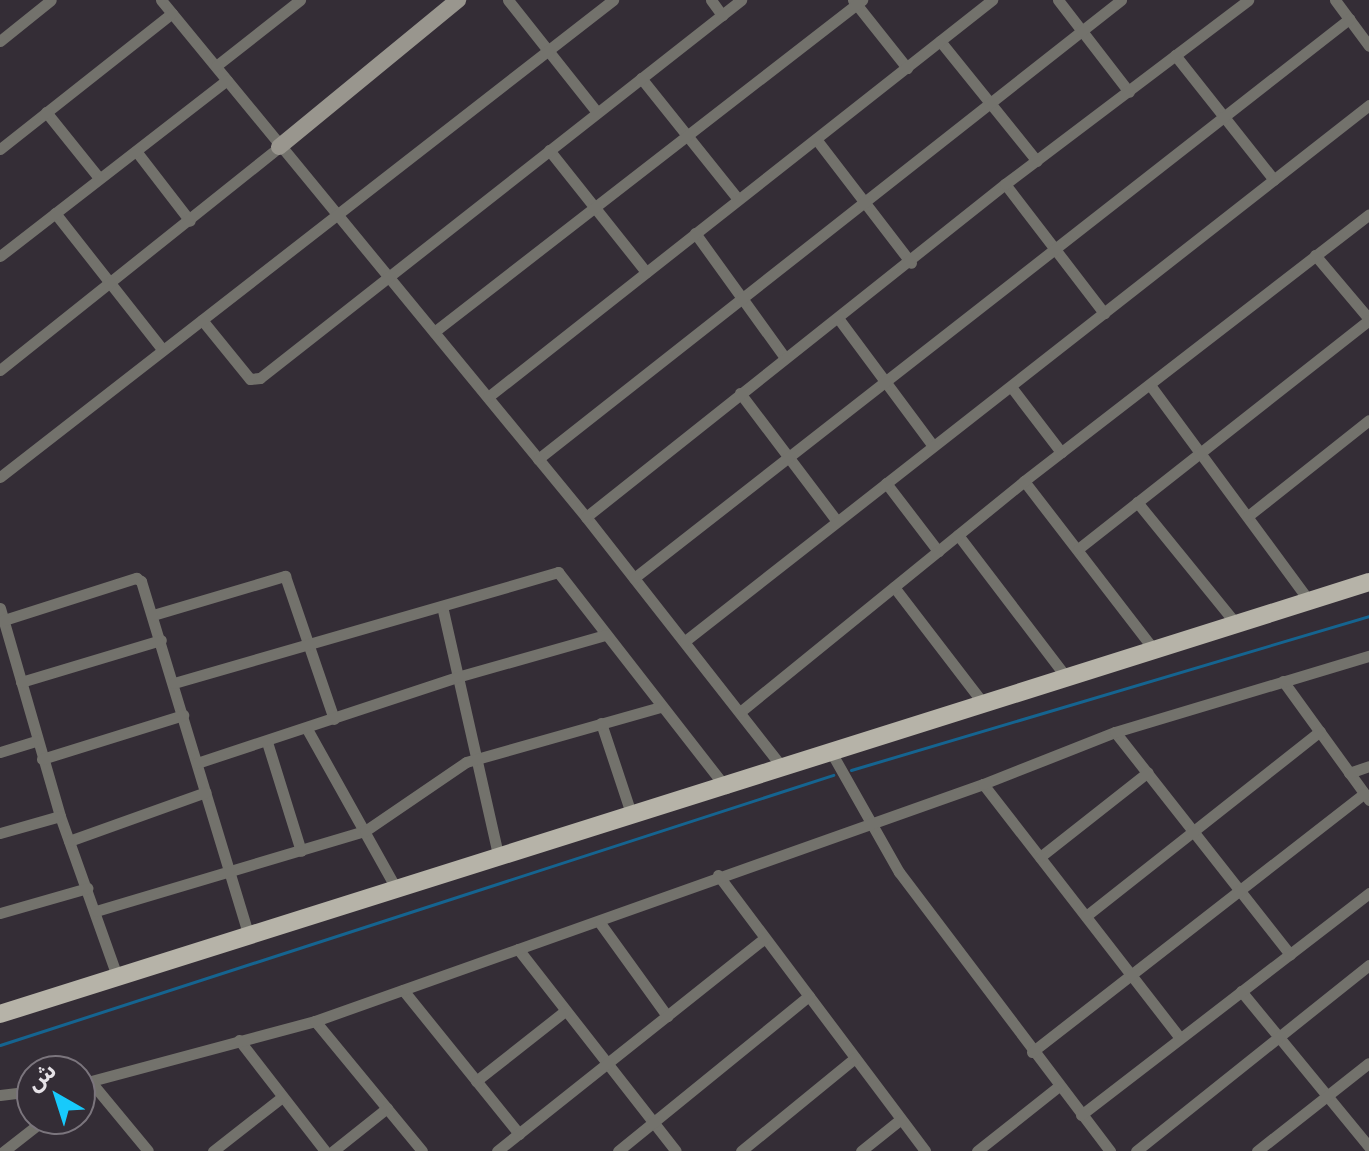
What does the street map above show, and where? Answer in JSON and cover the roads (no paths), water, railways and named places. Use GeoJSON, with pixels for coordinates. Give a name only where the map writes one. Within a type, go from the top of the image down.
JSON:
{"type":"FeatureCollection","features":[{"type":"Feature","properties":{"kind":"main road"},"geometry":{"type":"LineString","coordinates":[[0,1014],[631,813],[726,788],[782,767],[1369,582]]}},
{"type":"Feature","properties":{"kind":"street"},"geometry":{"type":"LineString","coordinates":[[0,41],[51,0]]}},
{"type":"Feature","properties":{"kind":"street"},"geometry":{"type":"LineString","coordinates":[[161,0],[387,279],[586,517],[782,767]]}},
{"type":"Feature","properties":{"kind":"street"},"geometry":{"type":"LineString","coordinates":[[216,66],[300,0]]}},
{"type":"Feature","properties":{"kind":"street"},"geometry":{"type":"LineString","coordinates":[[0,370],[190,221],[458,0]]}},
{"type":"Feature","properties":{"kind":"street"},"geometry":{"type":"LineString","coordinates":[[508,0],[596,111]]}},
{"type":"Feature","properties":{"kind":"street"},"geometry":{"type":"LineString","coordinates":[[0,477],[335,213],[613,0]]}},
{"type":"Feature","properties":{"kind":"street"},"geometry":{"type":"LineString","coordinates":[[711,0],[722,15]]}},
{"type":"Feature","properties":{"kind":"street"},"geometry":{"type":"LineString","coordinates":[[202,320],[255,380],[741,0]]}},
{"type":"Feature","properties":{"kind":"street"},"geometry":{"type":"LineString","coordinates":[[488,397],[992,0]]}},
{"type":"Feature","properties":{"kind":"street"},"geometry":{"type":"LineString","coordinates":[[1058,0],[1129,92]]}},
{"type":"Feature","properties":{"kind":"street"},"geometry":{"type":"LineString","coordinates":[[538,459],[1121,0]]}},
{"type":"Feature","properties":{"kind":"street"},"geometry":{"type":"LineString","coordinates":[[586,517],[740,393],[911,263],[1005,184],[1248,0]]}},
{"type":"Feature","properties":{"kind":"street"},"geometry":{"type":"LineString","coordinates":[[1335,0],[1369,46]]}},
{"type":"Feature","properties":{"kind":"street"},"geometry":{"type":"LineString","coordinates":[[434,332],[857,2],[907,68]]}},
{"type":"Feature","properties":{"kind":"street"},"geometry":{"type":"LineString","coordinates":[[0,133],[4,146],[172,13]]}},
{"type":"Feature","properties":{"kind":"street"},"geometry":{"type":"LineString","coordinates":[[634,578],[1056,252],[1349,19]]}},
{"type":"Feature","properties":{"kind":"street"},"geometry":{"type":"LineString","coordinates":[[940,41],[1037,161]]}},
{"type":"Feature","properties":{"kind":"street"},"geometry":{"type":"LineString","coordinates":[[1175,55],[1274,180]]}},
{"type":"Feature","properties":{"kind":"street"},"geometry":{"type":"LineString","coordinates":[[641,78],[738,199]]}},
{"type":"Feature","properties":{"kind":"street"},"geometry":{"type":"LineString","coordinates":[[0,256],[227,80]]}},
{"type":"Feature","properties":{"kind":"street"},"geometry":{"type":"LineString","coordinates":[[685,641],[836,520],[1012,388],[1369,105]]}},
{"type":"Feature","properties":{"kind":"street"},"geometry":{"type":"LineString","coordinates":[[46,112],[99,178]]}},
{"type":"Feature","properties":{"kind":"street"},"geometry":{"type":"LineString","coordinates":[[816,139],[911,263]]}},
{"type":"Feature","properties":{"kind":"street"},"geometry":{"type":"LineString","coordinates":[[549,150],[646,272]]}},
{"type":"Feature","properties":{"kind":"street"},"geometry":{"type":"LineString","coordinates":[[136,151],[190,221]]}},
{"type":"Feature","properties":{"kind":"street"},"geometry":{"type":"LineString","coordinates":[[1005,184],[1104,313]]}},
{"type":"Feature","properties":{"kind":"street"},"geometry":{"type":"LineString","coordinates":[[55,213],[163,350]]}},
{"type":"Feature","properties":{"kind":"street"},"geometry":{"type":"LineString","coordinates":[[740,712],[1024,481],[1369,214]]}},
{"type":"Feature","properties":{"kind":"street"},"geometry":{"type":"LineString","coordinates":[[695,233],[785,358]]}},
{"type":"Feature","properties":{"kind":"street"},"geometry":{"type":"LineString","coordinates":[[1078,549],[1369,319],[1315,255]]}},
{"type":"Feature","properties":{"kind":"street"},"geometry":{"type":"LineString","coordinates":[[838,318],[883,383],[933,446]]}},
{"type":"Feature","properties":{"kind":"street"},"geometry":{"type":"LineString","coordinates":[[1150,385],[1202,451],[1309,601]]}},
{"type":"Feature","properties":{"kind":"street"},"geometry":{"type":"LineString","coordinates":[[1012,388],[1061,452]]}},
{"type":"Feature","properties":{"kind":"street"},"geometry":{"type":"LineString","coordinates":[[740,393],[836,520]]}},
{"type":"Feature","properties":{"kind":"street"},"geometry":{"type":"LineString","coordinates":[[1248,516],[1369,420]]}},
{"type":"Feature","properties":{"kind":"street"},"geometry":{"type":"LineString","coordinates":[[1024,481],[1154,650]]}},
{"type":"Feature","properties":{"kind":"street"},"geometry":{"type":"LineString","coordinates":[[886,483],[938,551]]}},
{"type":"Feature","properties":{"kind":"street"},"geometry":{"type":"LineString","coordinates":[[1137,502],[1236,624]]}},
{"type":"Feature","properties":{"kind":"street"},"geometry":{"type":"LineString","coordinates":[[958,535],[1066,677]]}},
{"type":"Feature","properties":{"kind":"street"},"geometry":{"type":"LineString","coordinates":[[174,683],[558,572],[726,788]]}},
{"type":"Feature","properties":{"kind":"street"},"geometry":{"type":"LineString","coordinates":[[153,615],[280,575],[289,580],[334,719]]}},
{"type":"Feature","properties":{"kind":"street"},"geometry":{"type":"LineString","coordinates":[[117,976],[60,816],[2,614],[136,578],[161,640],[248,934]]}},
{"type":"Feature","properties":{"kind":"street"},"geometry":{"type":"LineString","coordinates":[[894,587],[983,703]]}},
{"type":"Feature","properties":{"kind":"street"},"geometry":{"type":"LineString","coordinates":[[442,606],[474,760],[498,855]]}},
{"type":"Feature","properties":{"kind":"street"},"geometry":{"type":"LineString","coordinates":[[197,763],[457,677],[605,635]]}},
{"type":"Feature","properties":{"kind":"street"},"geometry":{"type":"LineString","coordinates":[[21,682],[161,640]]}},
{"type":"Feature","properties":{"kind":"street"},"geometry":{"type":"LineString","coordinates":[[96,1080],[315,1021],[600,923],[718,875],[983,784],[1115,732],[1369,656]]}},
{"type":"Feature","properties":{"kind":"street"},"geometry":{"type":"LineString","coordinates":[[0,665],[15,660]]}},
{"type":"Feature","properties":{"kind":"street"},"geometry":{"type":"LineString","coordinates":[[1032,1052],[1367,797],[1283,681]]}},
{"type":"Feature","properties":{"kind":"street"},"geometry":{"type":"LineString","coordinates":[[96,911],[365,831],[474,760],[660,707]]}},
{"type":"Feature","properties":{"kind":"street"},"geometry":{"type":"LineString","coordinates":[[42,759],[183,715]]}},
{"type":"Feature","properties":{"kind":"street"},"geometry":{"type":"LineString","coordinates":[[601,723],[631,813]]}},
{"type":"Feature","properties":{"kind":"street"},"geometry":{"type":"LineString","coordinates":[[307,729],[396,888]]}},
{"type":"Feature","properties":{"kind":"street"},"geometry":{"type":"LineString","coordinates":[[1086,916],[1191,829],[1320,731]]}},
{"type":"Feature","properties":{"kind":"street"},"geometry":{"type":"LineString","coordinates":[[1115,732],[1290,954]]}},
{"type":"Feature","properties":{"kind":"street"},"geometry":{"type":"LineString","coordinates":[[0,752],[37,741]]}},
{"type":"Feature","properties":{"kind":"street"},"geometry":{"type":"LineString","coordinates":[[267,742],[301,851]]}},
{"type":"Feature","properties":{"kind":"street"},"geometry":{"type":"LineString","coordinates":[[831,752],[869,824],[947,941],[1107,1150]]}},
{"type":"Feature","properties":{"kind":"street"},"geometry":{"type":"LineString","coordinates":[[1349,773],[1369,766]]}},
{"type":"Feature","properties":{"kind":"street"},"geometry":{"type":"LineString","coordinates":[[1040,857],[1148,772]]}},
{"type":"Feature","properties":{"kind":"street"},"geometry":{"type":"LineString","coordinates":[[983,784],[1179,1037]]}},
{"type":"Feature","properties":{"kind":"street"},"geometry":{"type":"LineString","coordinates":[[69,841],[206,792]]}},
{"type":"Feature","properties":{"kind":"street"},"geometry":{"type":"LineString","coordinates":[[0,833],[60,816]]}},
{"type":"Feature","properties":{"kind":"street"},"geometry":{"type":"LineString","coordinates":[[718,875],[925,1151]]}},
{"type":"Feature","properties":{"kind":"street"},"geometry":{"type":"LineString","coordinates":[[0,913],[87,888]]}},
{"type":"Feature","properties":{"kind":"street"},"geometry":{"type":"LineString","coordinates":[[1081,1115],[1369,893]]}},
{"type":"Feature","properties":{"kind":"street"},"geometry":{"type":"LineString","coordinates":[[600,923],[667,1016]]}},
{"type":"Feature","properties":{"kind":"street"},"geometry":{"type":"LineString","coordinates":[[497,1151],[765,938]]}},
{"type":"Feature","properties":{"kind":"street"},"geometry":{"type":"LineString","coordinates":[[518,949],[605,1065],[676,1151]]}},
{"type":"Feature","properties":{"kind":"street"},"geometry":{"type":"LineString","coordinates":[[1136,1151],[1369,965]]}},
{"type":"Feature","properties":{"kind":"street"},"geometry":{"type":"LineString","coordinates":[[403,990],[519,1134]]}},
{"type":"Feature","properties":{"kind":"street"},"geometry":{"type":"LineString","coordinates":[[1241,991],[1369,1147]]}},
{"type":"Feature","properties":{"kind":"street"},"geometry":{"type":"LineString","coordinates":[[618,1151],[809,996]]}},
{"type":"Feature","properties":{"kind":"street"},"geometry":{"type":"LineString","coordinates":[[476,1081],[565,1011]]}},
{"type":"Feature","properties":{"kind":"street"},"geometry":{"type":"LineString","coordinates":[[315,1021],[422,1151]]}},
{"type":"Feature","properties":{"kind":"street"},"geometry":{"type":"LineString","coordinates":[[239,1040],[325,1151]]}},
{"type":"Feature","properties":{"kind":"street"},"geometry":{"type":"LineString","coordinates":[[741,1151],[855,1058]]}},
{"type":"Feature","properties":{"kind":"street"},"geometry":{"type":"LineString","coordinates":[[1257,1151],[1369,1063]]}},
{"type":"Feature","properties":{"kind":"street"},"geometry":{"type":"LineString","coordinates":[[977,1151],[1059,1086]]}},
{"type":"Feature","properties":{"kind":"street"},"geometry":{"type":"LineString","coordinates":[[96,1095],[142,1149]]}},
{"type":"Feature","properties":{"kind":"street"},"geometry":{"type":"LineString","coordinates":[[213,1151],[282,1097]]}},
{"type":"Feature","properties":{"kind":"street"},"geometry":{"type":"LineString","coordinates":[[333,1151],[387,1108]]}},
{"type":"Feature","properties":{"kind":"street"},"geometry":{"type":"LineString","coordinates":[[861,1151],[901,1119]]}},
{"type":"Feature","properties":{"kind":"street"},"geometry":{"type":"LineString","coordinates":[[0,1144],[5,1151],[25,1135]]}},
{"type":"Feature","properties":{"kind":"waterway"},"geometry":{"type":"LineString","coordinates":[[851,770],[1369,616]]}},
{"type":"Feature","properties":{"kind":"waterway"},"geometry":{"type":"LineString","coordinates":[[0,1045],[833,775]]}}]}
